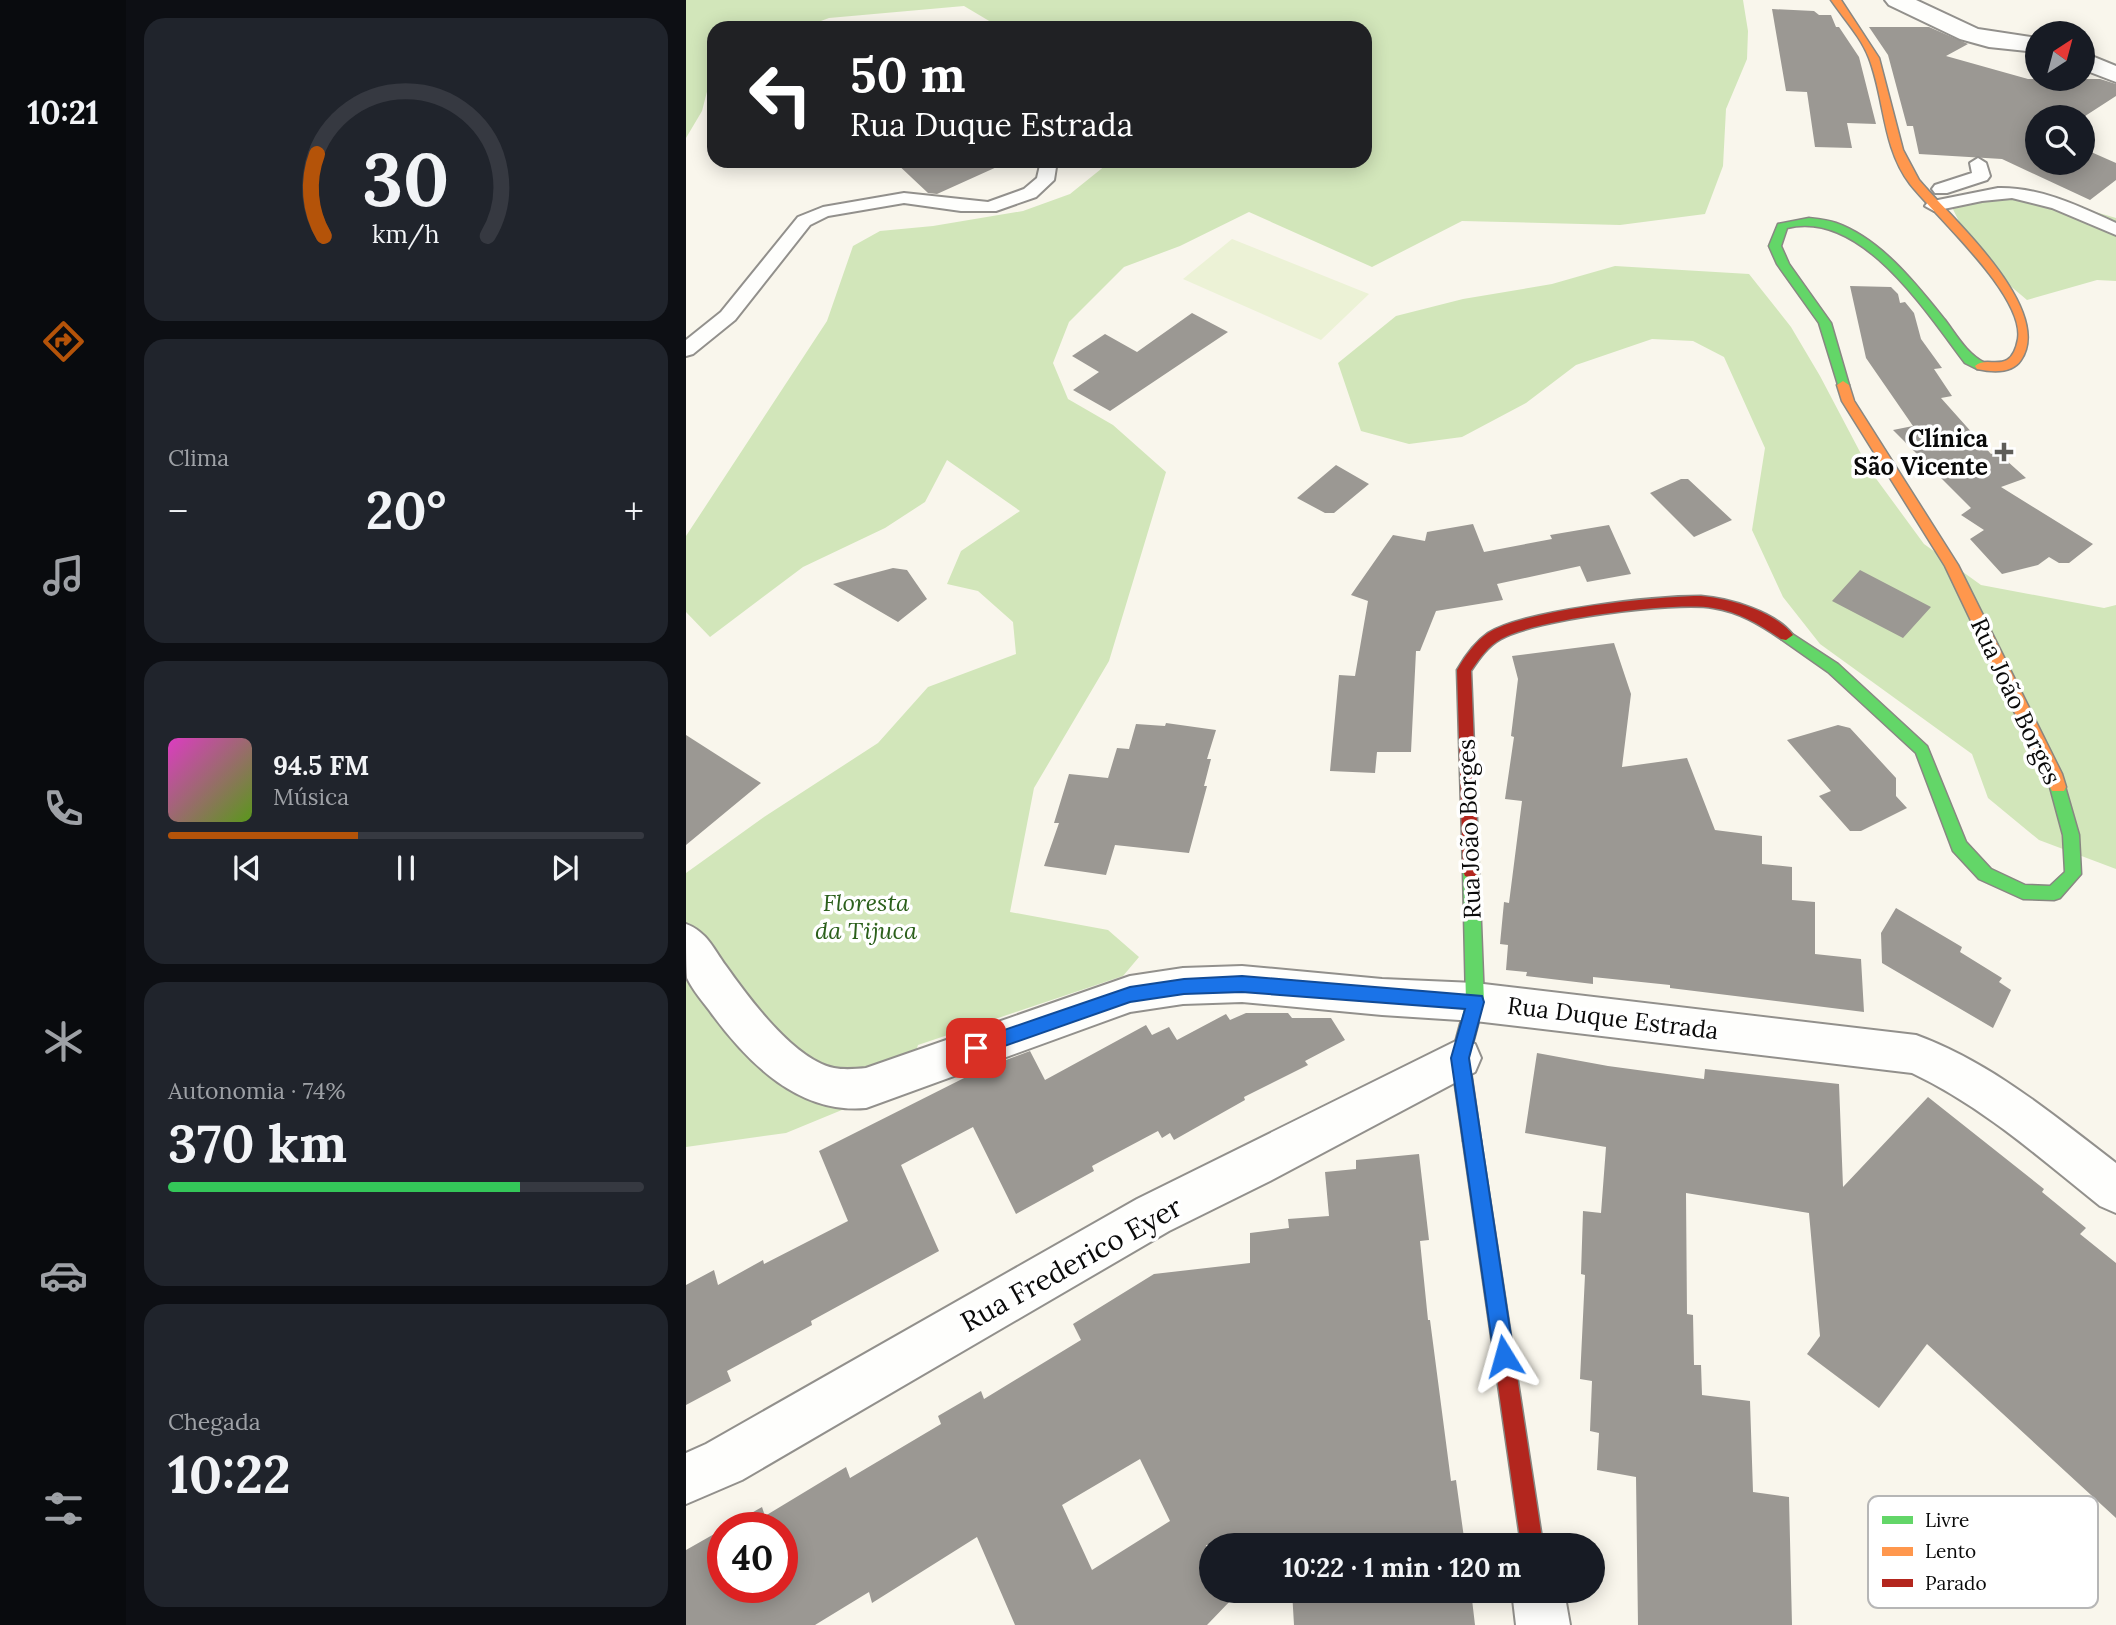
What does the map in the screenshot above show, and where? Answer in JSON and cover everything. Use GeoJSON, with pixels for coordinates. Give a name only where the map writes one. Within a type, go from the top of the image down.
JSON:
{"type":"FeatureCollection","features":[{"type":"Feature","properties":{"kind":"street"},"geometry":{"type":"LineString","coordinates":[[1897,0],[1969,34],[1989,40],[2025,44]]}},
{"type":"Feature","properties":{"kind":"street","name":"Rua João Borges"},"geometry":{"type":"LineString","coordinates":[[1530,1533],[1460,1058],[1475,1002],[1464,670],[1476,651],[1498,633],[1532,623],[1668,602],[1699,601],[1731,606],[1760,618],[1833,668],[1922,750],[1959,846],[1985,874],[2023,892],[2054,893],[2073,874],[2071,835],[2054,774],[1951,565],[1848,401],[1825,323],[1783,264],[1775,246],[1782,226],[1797,219],[1815,220],[1847,231],[1863,240],[1889,263],[1969,360],[1983,367],[2000,368],[2015,360],[2024,342],[2019,309],[2006,286],[1934,206],[1902,163],[1873,56],[1838,3]]}},
{"type":"Feature","properties":{"kind":"street"},"geometry":{"type":"LineString","coordinates":[[2095,65],[2116,75]]}},
{"type":"Feature","properties":{"kind":"street","name":"Rua Duque Estrada"},"geometry":{"type":"LineString","coordinates":[[686,942],[727,1004],[794,1072],[832,1088],[866,1088],[1130,994],[1184,986],[1242,984],[1382,997],[1475,1002],[1916,1054],[1964,1076],[2006,1105],[2116,1191]]}},
{"type":"Feature","properties":{"kind":"street","name":"Rua Frederico Eyer"},"geometry":{"type":"LineString","coordinates":[[686,1479],[736,1455],[1153,1215],[1254,1166],[1460,1058]]}},
{"type":"Feature","properties":{"kind":"street"},"geometry":{"type":"LineString","coordinates":[[1540,1603],[1544,1625]]}},
{"type":"Feature","properties":{"kind":"lane"},"geometry":{"type":"LineString","coordinates":[[1923,190],[1947,188],[1975,180],[1980,176],[1978,163]]}},
{"type":"Feature","properties":{"kind":"lane"},"geometry":{"type":"LineString","coordinates":[[686,350],[728,316],[804,221],[823,212],[904,198],[990,207],[1030,193],[1045,180],[1048,168]]}},
{"type":"Feature","properties":{"kind":"lane"},"geometry":{"type":"LineString","coordinates":[[1934,206],[1997,193],[2012,193],[2032,196],[2116,230]]}},
{"type":"Feature","properties":{"kind":"lane"},"geometry":{"type":"LineString","coordinates":[[2091,219],[2116,213]]}},
{"type":"Feature","properties":{"kind":"green space","name":"Floresta da Tijuca"},"geometry":{"type":"Polygon","coordinates":[[[686,0],[1743,0],[1748,31],[1747,59],[1726,109],[1723,166],[1705,214],[1620,225],[1462,221],[1372,267],[1249,212],[1180,246],[1124,267],[1069,322],[1053,363],[1068,399],[1113,425],[1166,472],[1109,661],[1034,788],[1010,912],[1108,930],[1139,957],[1123,976],[918,1045],[905,1084],[786,1133],[686,1147],[686,873],[764,817],[878,743],[928,687],[1016,654],[1013,622],[978,591],[947,584],[961,551],[1020,511],[947,460],[925,502],[885,528],[803,567],[710,637],[686,612],[686,536],[827,321],[853,246],[880,231],[933,226],[1023,211],[1070,194],[1102,168],[1372,168],[1372,21],[989,21],[964,6],[829,18],[821,21],[707,21],[707,92],[702,111],[686,138],[686,0]]]}},
{"type":"Feature","properties":{"kind":"green space"},"geometry":{"type":"Polygon","coordinates":[[[2027,192],[2116,218],[2116,281],[2097,280],[2027,300],[1976,257],[1951,205],[2027,192]]]}},
{"type":"Feature","properties":{"kind":"green space"},"geometry":{"type":"Polygon","coordinates":[[[1232,239],[1369,294],[1321,340],[1183,279],[1232,239]]]}},
{"type":"Feature","properties":{"kind":"green space"},"geometry":{"type":"Polygon","coordinates":[[[1615,266],[1749,274],[1791,327],[1869,469],[1924,544],[1981,585],[2104,608],[2116,605],[2116,869],[2039,840],[1988,798],[1972,754],[1820,644],[1783,597],[1752,530],[1765,448],[1724,357],[1693,341],[1652,339],[1576,365],[1526,403],[1462,437],[1409,444],[1361,431],[1338,363],[1396,316],[1463,299],[1552,284],[1615,266]]]}},
{"type":"Feature","properties":{"kind":"building"},"geometry":{"type":"Polygon","coordinates":[[[1772,9],[1814,11],[1819,15],[1831,15],[1836,27],[1839,27],[1859,57],[1876,124],[1847,123],[1852,148],[1815,147],[1807,92],[1786,91],[1772,9]]]}},
{"type":"Feature","properties":{"kind":"building"},"geometry":{"type":"Polygon","coordinates":[[[1869,27],[1929,27],[1968,44],[1946,56],[2025,78],[2025,91],[2095,91],[2095,79],[2100,79],[2116,84],[2116,96],[2095,110],[2095,105],[2025,105],[2025,170],[2002,159],[1919,154],[1913,126],[1907,126],[1888,55],[1869,27]]]}},
{"type":"Feature","properties":{"kind":"building"},"geometry":{"type":"Polygon","coordinates":[[[2095,154],[2116,163],[2116,180],[2090,200],[2036,175],[2095,175],[2095,154]]]}},
{"type":"Feature","properties":{"kind":"building"},"geometry":{"type":"Polygon","coordinates":[[[901,168],[995,168],[937,194],[928,193],[901,168]]]}},
{"type":"Feature","properties":{"kind":"building"},"geometry":{"type":"Polygon","coordinates":[[[1850,286],[1891,287],[1898,294],[1900,303],[1905,302],[1914,313],[1921,339],[1942,368],[1934,369],[1952,396],[1941,398],[1991,454],[1997,452],[2026,478],[2001,487],[2093,544],[2069,563],[2059,563],[2049,557],[2038,565],[2002,574],[1970,539],[1984,530],[1961,515],[1971,508],[1893,430],[1913,426],[1866,358],[1850,286]]]}},
{"type":"Feature","properties":{"kind":"building"},"geometry":{"type":"Polygon","coordinates":[[[1192,313],[1228,332],[1110,411],[1073,390],[1099,372],[1072,356],[1105,334],[1137,352],[1192,313]]]}},
{"type":"Feature","properties":{"kind":"building"},"geometry":{"type":"Polygon","coordinates":[[[1336,465],[1369,484],[1334,513],[1325,513],[1297,498],[1336,465]]]}},
{"type":"Feature","properties":{"kind":"building"},"geometry":{"type":"Polygon","coordinates":[[[1681,479],[1688,479],[1732,520],[1694,537],[1650,493],[1681,479]]]}},
{"type":"Feature","properties":{"kind":"building"},"geometry":{"type":"Polygon","coordinates":[[[1473,524],[1484,552],[1552,539],[1550,535],[1609,525],[1631,574],[1587,582],[1580,566],[1497,584],[1503,600],[1436,611],[1420,651],[1416,651],[1411,752],[1377,752],[1375,773],[1330,771],[1339,675],[1355,676],[1368,601],[1351,595],[1393,535],[1425,541],[1427,532],[1473,524]]]}},
{"type":"Feature","properties":{"kind":"building"},"geometry":{"type":"Polygon","coordinates":[[[893,568],[907,570],[927,599],[898,622],[833,584],[893,568]]]}},
{"type":"Feature","properties":{"kind":"building"},"geometry":{"type":"Polygon","coordinates":[[[1860,570],[1931,607],[1903,638],[1832,601],[1860,570]]]}},
{"type":"Feature","properties":{"kind":"building"},"geometry":{"type":"Polygon","coordinates":[[[1614,643],[1631,694],[1622,767],[1687,758],[1715,830],[1762,836],[1762,864],[1792,867],[1792,900],[1815,902],[1815,954],[1861,959],[1864,1012],[1670,988],[1670,985],[1593,977],[1593,984],[1526,976],[1527,972],[1506,970],[1508,945],[1500,944],[1504,902],[1509,903],[1522,801],[1505,799],[1514,737],[1511,736],[1518,679],[1512,656],[1614,643]]]}},
{"type":"Feature","properties":{"kind":"building"},"geometry":{"type":"Polygon","coordinates":[[[1166,723],[1216,730],[1207,759],[1211,759],[1204,786],[1207,786],[1189,853],[1115,845],[1106,875],[1044,866],[1059,823],[1054,823],[1069,774],[1108,778],[1117,748],[1129,749],[1136,724],[1165,726],[1166,723]]]}},
{"type":"Feature","properties":{"kind":"building"},"geometry":{"type":"Polygon","coordinates":[[[1838,725],[1850,728],[1896,778],[1896,796],[1907,808],[1861,831],[1850,831],[1819,796],[1831,791],[1787,740],[1838,725]]]}},
{"type":"Feature","properties":{"kind":"building"},"geometry":{"type":"Polygon","coordinates":[[[686,735],[761,783],[686,845],[686,735]]]}},
{"type":"Feature","properties":{"kind":"building"},"geometry":{"type":"Polygon","coordinates":[[[1896,908],[1962,947],[1960,952],[2002,978],[1999,982],[2011,990],[1993,1028],[1882,963],[1881,933],[1896,908]]]}},
{"type":"Feature","properties":{"kind":"building"},"geometry":{"type":"Polygon","coordinates":[[[1246,1013],[1288,1013],[1292,1018],[1331,1018],[1345,1040],[1305,1061],[1308,1065],[1244,1097],[1245,1100],[1174,1140],[1170,1133],[1162,1138],[1158,1131],[1092,1166],[1094,1171],[1016,1214],[973,1127],[901,1165],[939,1251],[811,1321],[812,1325],[727,1371],[731,1381],[686,1405],[686,1285],[714,1270],[718,1285],[763,1260],[764,1264],[848,1221],[819,1151],[982,1069],[1030,1051],[1045,1080],[1146,1025],[1152,1035],[1169,1027],[1177,1040],[1226,1014],[1230,1020],[1246,1013]]]}},
{"type":"Feature","properties":{"kind":"building"},"geometry":{"type":"Polygon","coordinates":[[[1537,1053],[1704,1079],[1705,1069],[1839,1084],[1843,1187],[1928,1097],[2044,1189],[2042,1192],[2086,1228],[2080,1234],[2116,1263],[2116,1518],[2098,1501],[2098,1496],[2092,1496],[1927,1344],[1879,1408],[1807,1354],[1820,1336],[1809,1213],[1686,1193],[1687,1314],[1693,1315],[1694,1365],[1701,1365],[1702,1395],[1750,1401],[1753,1492],[1789,1497],[1792,1625],[1638,1625],[1636,1477],[1597,1470],[1599,1433],[1590,1431],[1592,1381],[1580,1379],[1585,1275],[1581,1274],[1583,1211],[1601,1213],[1606,1147],[1525,1133],[1537,1053]]]}},
{"type":"Feature","properties":{"kind":"building"},"geometry":{"type":"Polygon","coordinates":[[[1419,1154],[1429,1240],[1420,1241],[1428,1320],[1451,1481],[1456,1480],[1463,1533],[1199,1533],[1199,1603],[1228,1603],[1207,1625],[1015,1625],[977,1537],[872,1603],[869,1592],[815,1625],[686,1625],[686,1550],[707,1538],[707,1603],[798,1603],[798,1512],[772,1512],[846,1467],[850,1478],[941,1424],[938,1416],[981,1391],[984,1399],[1081,1340],[1073,1324],[1154,1274],[1250,1263],[1250,1233],[1289,1228],[1288,1219],[1329,1216],[1325,1172],[1356,1169],[1356,1160],[1419,1154]],[[1140,1459],[1062,1505],[1092,1570],[1170,1521],[1140,1459]]]}},
{"type":"Feature","properties":{"kind":"building"},"geometry":{"type":"Polygon","coordinates":[[[1293,1603],[1472,1603],[1475,1625],[1294,1625],[1293,1603]]]}},
{"type":"Feature","properties":{"kind":"traffic: fast"},"geometry":{"type":"LineString","coordinates":[[1843,385],[1825,323],[1783,264],[1775,246],[1782,226],[1809,221],[1832,225],[1855,236],[1899,274],[1969,360],[1981,366]]}},
{"type":"Feature","properties":{"kind":"traffic: fast"},"geometry":{"type":"LineString","coordinates":[[1786,635],[1833,668],[1922,750],[1959,846],[1985,874],[2023,892],[2054,893],[2073,874],[2071,835],[2058,787]]}},
{"type":"Feature","properties":{"kind":"traffic: fast"},"geometry":{"type":"LineString","coordinates":[[1471,871],[1475,1002],[1460,1058],[1472,1141]]}},
{"type":"Feature","properties":{"kind":"traffic: slow"},"geometry":{"type":"LineString","coordinates":[[1836,0],[1874,58],[1893,137],[1902,162],[1914,181],[2004,286],[2019,313],[2024,338],[2016,359],[2000,367],[1981,366]]}},
{"type":"Feature","properties":{"kind":"traffic: slow"},"geometry":{"type":"LineString","coordinates":[[1843,385],[1848,401],[1951,565],[2058,787]]}},
{"type":"Feature","properties":{"kind":"traffic: jam"},"geometry":{"type":"LineString","coordinates":[[1471,871],[1464,670],[1478,651],[1496,635],[1510,629],[1562,617],[1626,607],[1697,601],[1737,608],[1786,635]]}},
{"type":"Feature","properties":{"kind":"traffic: jam"},"geometry":{"type":"LineString","coordinates":[[1472,1141],[1530,1533]]}},
{"type":"Feature","properties":{"kind":"place","name":"Clínica São Vicente"},"geometry":{"type":"Point","coordinates":[2004,452]}},
{"type":"Feature","properties":{"kind":"route"},"geometry":{"type":"LineString","coordinates":[[976,1048],[1130,994],[1184,986],[1242,984],[1382,997],[1475,1002],[1460,1058],[1504,1356]]}}]}
